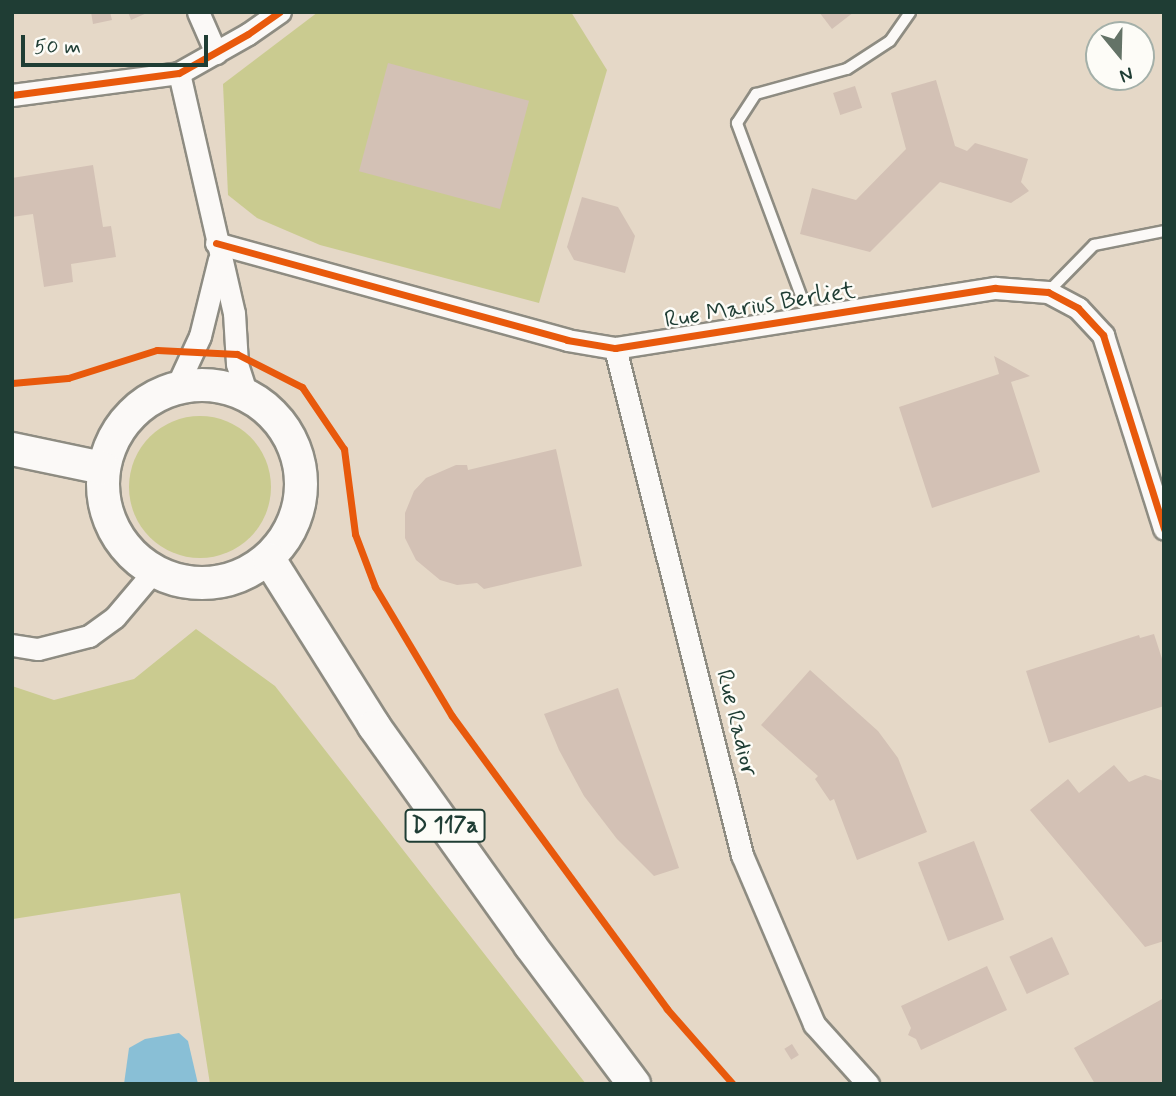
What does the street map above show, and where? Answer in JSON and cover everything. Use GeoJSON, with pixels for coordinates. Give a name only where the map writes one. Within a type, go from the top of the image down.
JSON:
{"type":"FeatureCollection","features":[{"type":"Feature","properties":{"kind":"main road"},"geometry":{"type":"LineString","coordinates":[[200,384],[224,387],[247,395],[273,414],[292,440],[302,471],[300,503],[289,534],[269,559],[243,576],[213,584],[182,582],[153,572],[129,553],[111,528],[103,499],[103,468],[112,441],[128,417],[150,399],[176,388],[200,384]]}},
{"type":"Feature","properties":{"kind":"main road"},"geometry":{"type":"LineString","coordinates":[[12,449],[103,468]]}},
{"type":"Feature","properties":{"kind":"main road","name":"D 117a"},"geometry":{"type":"LineString","coordinates":[[269,559],[374,726],[530,945],[634,1084]]}},
{"type":"Feature","properties":{"kind":"street"},"geometry":{"type":"LineString","coordinates":[[198,12],[216,53]]}},
{"type":"Feature","properties":{"kind":"street"},"geometry":{"type":"LineString","coordinates":[[12,95],[179,73],[280,12]]}},
{"type":"Feature","properties":{"kind":"street"},"geometry":{"type":"LineString","coordinates":[[179,73],[234,313],[237,364],[247,395]]}},
{"type":"Feature","properties":{"kind":"street"},"geometry":{"type":"LineString","coordinates":[[176,388],[200,336],[218,250]]}},
{"type":"Feature","properties":{"kind":"street","name":"Rue Marius Berliet"},"geometry":{"type":"LineString","coordinates":[[218,250],[567,340],[615,348],[995,288],[1048,292],[1078,308],[1103,335],[1164,529]]}},
{"type":"Feature","properties":{"kind":"street","name":"Rue Radior"},"geometry":{"type":"LineString","coordinates":[[615,348],[742,855],[814,1024],[868,1084]]}},
{"type":"Feature","properties":{"kind":"street"},"geometry":{"type":"LineString","coordinates":[[12,645],[38,649],[89,636],[115,617],[153,572]]}},
{"type":"Feature","properties":{"kind":"lane"},"geometry":{"type":"LineString","coordinates":[[808,317],[737,123],[756,94],[847,69],[890,40],[910,12]]}},
{"type":"Feature","properties":{"kind":"lane"},"geometry":{"type":"LineString","coordinates":[[1048,292],[1094,245],[1164,230]]}},
{"type":"Feature","properties":{"kind":"green space"},"geometry":{"type":"Polygon","coordinates":[[[318,12],[571,12],[607,70],[539,303],[320,245],[257,218],[228,195],[223,84],[318,12]]]}},
{"type":"Feature","properties":{"kind":"green space"},"geometry":{"type":"Polygon","coordinates":[[[200,416],[227,421],[250,437],[266,460],[271,487],[266,514],[250,537],[227,553],[200,558],[173,553],[150,537],[134,514],[129,487],[134,460],[150,437],[173,421],[200,416]]]}},
{"type":"Feature","properties":{"kind":"green space"},"geometry":{"type":"Polygon","coordinates":[[[196,629],[275,686],[586,1084],[210,1084],[180,893],[13,919],[12,686],[54,700],[134,679],[196,629]]]}},
{"type":"Feature","properties":{"kind":"water"},"geometry":{"type":"Polygon","coordinates":[[[179,1033],[188,1041],[198,1084],[124,1084],[129,1048],[145,1039],[179,1033]]]}},
{"type":"Feature","properties":{"kind":"building"},"geometry":{"type":"Polygon","coordinates":[[[91,12],[110,12],[112,20],[93,24],[91,12]]]}},
{"type":"Feature","properties":{"kind":"building"},"geometry":{"type":"Polygon","coordinates":[[[128,12],[149,12],[131,20],[128,12]]]}},
{"type":"Feature","properties":{"kind":"building"},"geometry":{"type":"Polygon","coordinates":[[[819,12],[854,12],[832,29],[819,12]]]}},
{"type":"Feature","properties":{"kind":"building"},"geometry":{"type":"Polygon","coordinates":[[[388,63],[529,101],[500,209],[359,171],[388,63]]]}},
{"type":"Feature","properties":{"kind":"building"},"geometry":{"type":"Polygon","coordinates":[[[936,80],[955,146],[967,151],[975,143],[1028,159],[1021,182],[1029,191],[1011,203],[940,182],[870,252],[800,234],[812,188],[856,200],[906,149],[891,93],[936,80]]]}},
{"type":"Feature","properties":{"kind":"building"},"geometry":{"type":"Polygon","coordinates":[[[855,86],[862,108],[840,115],[833,93],[855,86]]]}},
{"type":"Feature","properties":{"kind":"building"},"geometry":{"type":"Polygon","coordinates":[[[93,165],[103,227],[111,226],[116,257],[71,264],[73,282],[44,287],[33,214],[12,217],[12,178],[93,165]]]}},
{"type":"Feature","properties":{"kind":"building"},"geometry":{"type":"Polygon","coordinates":[[[582,197],[618,207],[635,236],[625,273],[574,260],[567,247],[582,197]]]}},
{"type":"Feature","properties":{"kind":"building"},"geometry":{"type":"Polygon","coordinates":[[[994,356],[1030,376],[1011,382],[1040,472],[932,508],[899,407],[999,374],[994,356]]]}},
{"type":"Feature","properties":{"kind":"building"},"geometry":{"type":"Polygon","coordinates":[[[556,449],[582,566],[484,589],[477,583],[457,585],[440,580],[416,560],[405,538],[405,513],[414,491],[426,478],[456,465],[467,465],[468,470],[556,449]]]}},
{"type":"Feature","properties":{"kind":"building"},"geometry":{"type":"Polygon","coordinates":[[[1154,634],[1164,665],[1164,706],[1049,743],[1026,671],[1139,635],[1140,638],[1154,634]]]}},
{"type":"Feature","properties":{"kind":"building"},"geometry":{"type":"Polygon","coordinates":[[[810,670],[878,731],[898,758],[927,832],[857,860],[834,799],[830,801],[815,779],[818,776],[761,725],[810,670]]]}},
{"type":"Feature","properties":{"kind":"building"},"geometry":{"type":"Polygon","coordinates":[[[618,688],[679,868],[654,876],[617,839],[584,796],[559,750],[544,714],[618,688]]]}},
{"type":"Feature","properties":{"kind":"building"},"geometry":{"type":"Polygon","coordinates":[[[1114,765],[1129,782],[1145,775],[1164,781],[1164,941],[1145,947],[1030,810],[1068,779],[1079,793],[1114,765]]]}},
{"type":"Feature","properties":{"kind":"building"},"geometry":{"type":"Polygon","coordinates":[[[974,841],[1004,919],[948,941],[918,863],[974,841]]]}},
{"type":"Feature","properties":{"kind":"building"},"geometry":{"type":"Polygon","coordinates":[[[1052,937],[1069,974],[1027,994],[1009,957],[1052,937]]]}},
{"type":"Feature","properties":{"kind":"building"},"geometry":{"type":"Polygon","coordinates":[[[987,966],[1007,1010],[921,1050],[916,1039],[908,1035],[911,1028],[901,1006],[987,966]]]}},
{"type":"Feature","properties":{"kind":"building"},"geometry":{"type":"Polygon","coordinates":[[[1164,998],[1164,1084],[1095,1084],[1074,1048],[1164,998]]]}},
{"type":"Feature","properties":{"kind":"building"},"geometry":{"type":"Polygon","coordinates":[[[792,1044],[799,1055],[791,1060],[784,1049],[792,1044]]]}},
{"type":"Feature","properties":{"kind":"cycle path"},"geometry":{"type":"LineString","coordinates":[[12,95],[179,73],[248,34],[280,12]]}},
{"type":"Feature","properties":{"kind":"cycle path"},"geometry":{"type":"LineString","coordinates":[[216,243],[567,340],[615,348],[995,288],[1048,292],[1078,308],[1103,335],[1164,529]]}},
{"type":"Feature","properties":{"kind":"cycle path"},"geometry":{"type":"LineString","coordinates":[[12,383],[68,378],[157,350],[237,354],[302,387],[344,449],[355,534],[375,587],[452,716],[667,1009],[733,1084]]}}]}
